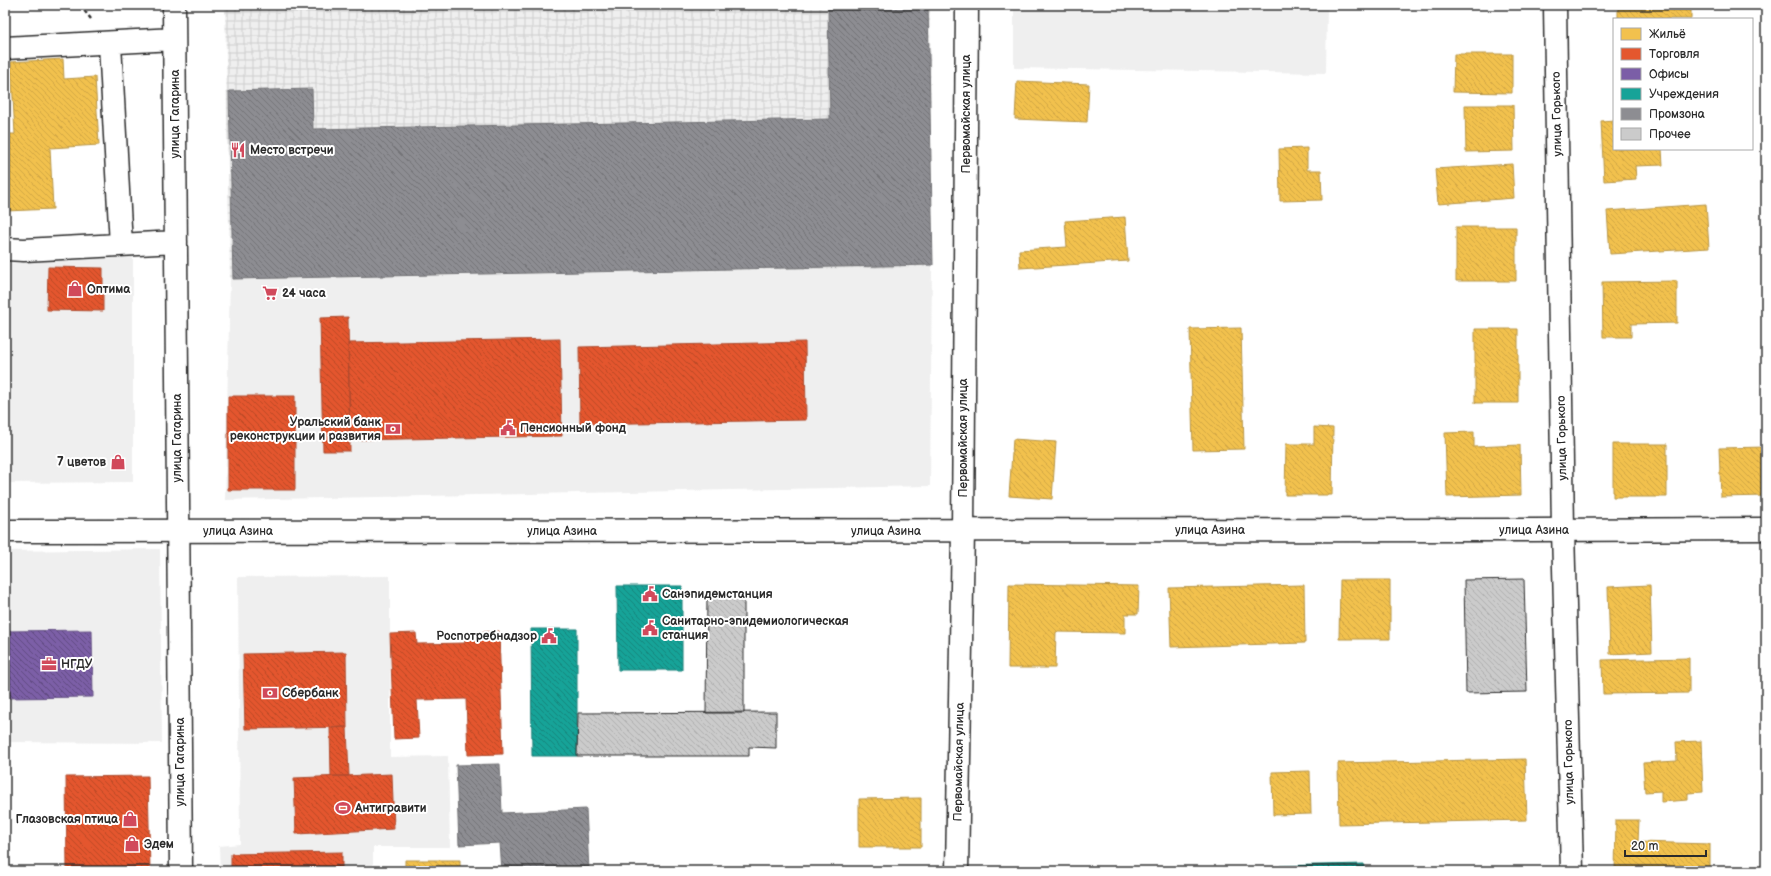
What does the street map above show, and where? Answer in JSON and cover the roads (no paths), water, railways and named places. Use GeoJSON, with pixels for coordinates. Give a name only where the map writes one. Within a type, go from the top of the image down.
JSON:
{"type":"FeatureCollection","features":[{"type":"Feature","properties":{"kind":"street","name":"улица Гагарина"},"geometry":{"type":"LineString","coordinates":[[174,5],[181,871]]}},
{"type":"Feature","properties":{"kind":"street","name":"Первомайская улица"},"geometry":{"type":"LineString","coordinates":[[957,871],[963,531],[967,5]]}},
{"type":"Feature","properties":{"kind":"street","name":"улица Горького"},"geometry":{"type":"LineString","coordinates":[[1555,5],[1563,530],[1572,871]]}},
{"type":"Feature","properties":{"kind":"street"},"geometry":{"type":"LineString","coordinates":[[5,48],[110,44],[174,39]]}},
{"type":"Feature","properties":{"kind":"street"},"geometry":{"type":"LineString","coordinates":[[110,44],[121,245]]}},
{"type":"Feature","properties":{"kind":"street"},"geometry":{"type":"LineString","coordinates":[[5,249],[24,250],[176,242]]}},
{"type":"Feature","properties":{"kind":"street","name":"улица Азина"},"geometry":{"type":"LineString","coordinates":[[5,531],[1766,529]]}},
{"type":"Feature","properties":{"kind":"place","name":"Место встречи"},"geometry":{"type":"Point","coordinates":[238,150]}},
{"type":"Feature","properties":{"kind":"place","name":"Оптима"},"geometry":{"type":"Point","coordinates":[75,289]}},
{"type":"Feature","properties":{"kind":"place","name":"24 часа"},"geometry":{"type":"Point","coordinates":[270,293]}},
{"type":"Feature","properties":{"kind":"place","name":"Пенсионный фонд"},"geometry":{"type":"Point","coordinates":[508,428]}},
{"type":"Feature","properties":{"kind":"place","name":"Уральский банк реконструкции и развития"},"geometry":{"type":"Point","coordinates":[393,429]}},
{"type":"Feature","properties":{"kind":"place","name":"7 цветов"},"geometry":{"type":"Point","coordinates":[118,462]}},
{"type":"Feature","properties":{"kind":"place","name":"Санэпидемстанция"},"geometry":{"type":"Point","coordinates":[650,594]}},
{"type":"Feature","properties":{"kind":"place","name":"Санитарно-эпидемиологическая станция"},"geometry":{"type":"Point","coordinates":[650,628]}},
{"type":"Feature","properties":{"kind":"place","name":"Роспотребнадзор"},"geometry":{"type":"Point","coordinates":[549,636]}},
{"type":"Feature","properties":{"kind":"place","name":"НГДУ"},"geometry":{"type":"Point","coordinates":[49,664]}},
{"type":"Feature","properties":{"kind":"place","name":"Сбербанк"},"geometry":{"type":"Point","coordinates":[270,693]}},
{"type":"Feature","properties":{"kind":"place","name":"Антигравити"},"geometry":{"type":"Point","coordinates":[343,808]}},
{"type":"Feature","properties":{"kind":"place","name":"Глазовская птица"},"geometry":{"type":"Point","coordinates":[130,819]}},
{"type":"Feature","properties":{"kind":"place","name":"Эдем"},"geometry":{"type":"Point","coordinates":[132,844]}}]}
